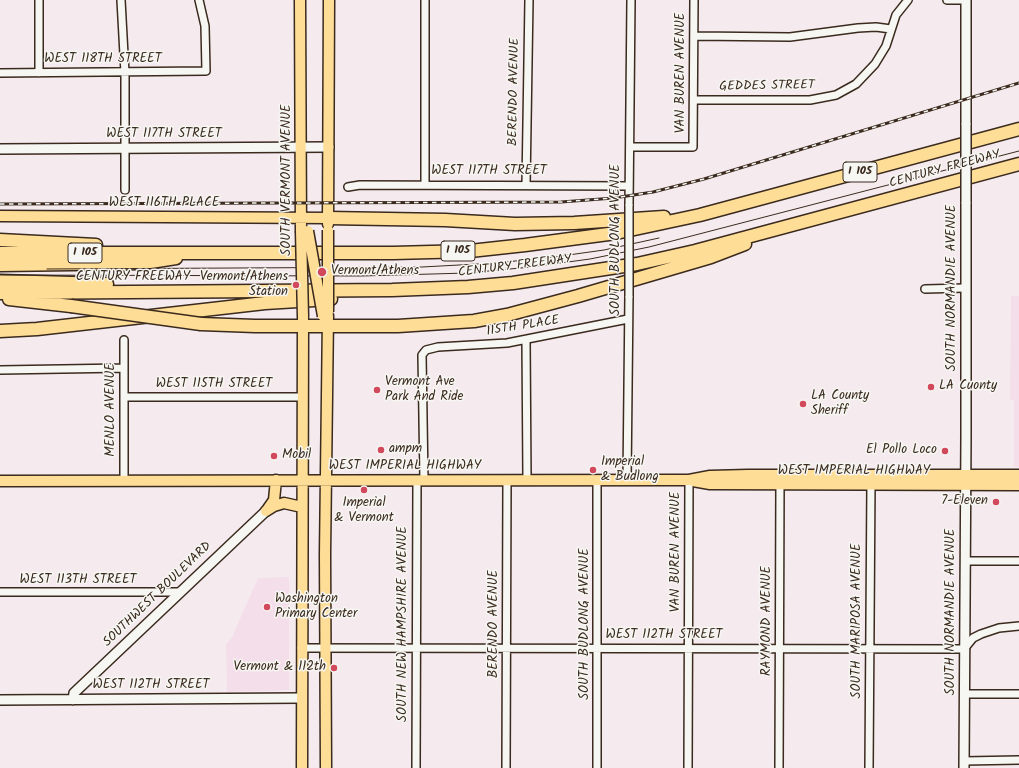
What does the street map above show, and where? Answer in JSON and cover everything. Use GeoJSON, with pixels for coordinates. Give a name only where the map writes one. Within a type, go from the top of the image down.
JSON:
{"type":"FeatureCollection","features":[{"type":"Feature","properties":{"kind":"highway","name":"CENTURY FREEWAY"},"geometry":{"type":"LineString","coordinates":[[0,253],[393,253],[470,250],[587,237],[641,228],[700,215],[1019,129]]}},
{"type":"Feature","properties":{"kind":"highway","name":"CENTURY FREEWAY"},"geometry":{"type":"LineString","coordinates":[[0,292],[413,290],[491,285],[637,264],[771,232],[1019,164]]}},
{"type":"Feature","properties":{"kind":"highway"},"geometry":{"type":"LineString","coordinates":[[328,218],[445,220],[515,224],[574,223],[700,215]]}},
{"type":"Feature","properties":{"kind":"highway"},"geometry":{"type":"LineString","coordinates":[[0,297],[201,324],[326,320],[439,325],[507,315],[578,296],[717,255],[771,232]]}},
{"type":"Feature","properties":{"kind":"highway"},"geometry":{"type":"LineString","coordinates":[[0,240],[79,244],[171,252]]}},
{"type":"Feature","properties":{"kind":"highway"},"geometry":{"type":"LineString","coordinates":[[0,265],[144,263],[213,253]]}},
{"type":"Feature","properties":{"kind":"highway"},"geometry":{"type":"LineString","coordinates":[[0,281],[177,284],[296,290]]}},
{"type":"Feature","properties":{"kind":"highway"},"geometry":{"type":"LineString","coordinates":[[0,331],[44,328],[265,303],[432,293],[491,285]]}},
{"type":"Feature","properties":{"kind":"main road","name":"SOUTH VERMONT AVENUE"},"geometry":{"type":"LineString","coordinates":[[300,0],[301,217],[305,231],[302,397],[302,768]]}},
{"type":"Feature","properties":{"kind":"main road"},"geometry":{"type":"LineString","coordinates":[[326,768],[326,320],[329,147],[329,0]]}},
{"type":"Feature","properties":{"kind":"main road","name":"WEST 116TH PLACE"},"geometry":{"type":"LineString","coordinates":[[0,216],[328,218]]}},
{"type":"Feature","properties":{"kind":"main road"},"geometry":{"type":"LineString","coordinates":[[305,231],[326,320]]}},
{"type":"Feature","properties":{"kind":"main road"},"geometry":{"type":"LineString","coordinates":[[710,484],[725,480],[758,480],[764,475]]}},
{"type":"Feature","properties":{"kind":"main road","name":"WEST IMPERIAL HIGHWAY"},"geometry":{"type":"LineString","coordinates":[[0,481],[689,480],[710,476],[764,475],[780,480],[872,486],[966,481],[1019,475]]}},
{"type":"Feature","properties":{"kind":"main road","name":"WEST IMPERIAL HIGHWAY"},"geometry":{"type":"LineString","coordinates":[[689,480],[710,484],[871,475],[1019,486]]}},
{"type":"Feature","properties":{"kind":"main road"},"geometry":{"type":"LineString","coordinates":[[266,511],[274,500],[276,480]]}},
{"type":"Feature","properties":{"kind":"main road"},"geometry":{"type":"LineString","coordinates":[[266,511],[274,506],[284,503],[302,507]]}},
{"type":"Feature","properties":{"kind":"street"},"geometry":{"type":"LineString","coordinates":[[39,0],[39,73]]}},
{"type":"Feature","properties":{"kind":"street"},"geometry":{"type":"LineString","coordinates":[[121,0],[125,73],[125,190]]}},
{"type":"Feature","properties":{"kind":"street","name":"WEST 118TH STREET"},"geometry":{"type":"LineString","coordinates":[[0,73],[125,73],[206,71],[205,26],[199,0]]}},
{"type":"Feature","properties":{"kind":"street"},"geometry":{"type":"LineString","coordinates":[[424,184],[425,0]]}},
{"type":"Feature","properties":{"kind":"street","name":"BERENDO AVENUE"},"geometry":{"type":"LineString","coordinates":[[526,184],[529,0]]}},
{"type":"Feature","properties":{"kind":"street","name":"SOUTH BUDLONG AVENUE"},"geometry":{"type":"LineString","coordinates":[[627,480],[630,0]]}},
{"type":"Feature","properties":{"kind":"street","name":"VAN BUREN AVENUE"},"geometry":{"type":"LineString","coordinates":[[630,147],[693,147],[694,0]]}},
{"type":"Feature","properties":{"kind":"street","name":"GEDDES STREET"},"geometry":{"type":"LineString","coordinates":[[694,100],[810,100],[836,95],[856,84],[875,64],[886,46],[896,15],[908,0]]}},
{"type":"Feature","properties":{"kind":"street"},"geometry":{"type":"LineString","coordinates":[[947,0],[961,0]]}},
{"type":"Feature","properties":{"kind":"street","name":"SOUTH NORMANDIE AVENUE"},"geometry":{"type":"LineString","coordinates":[[964,764],[966,481],[966,0]]}},
{"type":"Feature","properties":{"kind":"street"},"geometry":{"type":"LineString","coordinates":[[694,36],[790,37],[858,28],[876,27],[891,29]]}},
{"type":"Feature","properties":{"kind":"street","name":"WEST 117TH STREET"},"geometry":{"type":"LineString","coordinates":[[0,149],[329,147]]}},
{"type":"Feature","properties":{"kind":"street","name":"WEST 117TH STREET"},"geometry":{"type":"LineString","coordinates":[[348,187],[360,185],[424,184],[629,186]]}},
{"type":"Feature","properties":{"kind":"street"},"geometry":{"type":"LineString","coordinates":[[925,289],[965,288]]}},
{"type":"Feature","properties":{"kind":"street","name":"115TH PLACE"},"geometry":{"type":"LineString","coordinates":[[422,355],[426,350],[438,347],[492,345],[526,340],[628,319]]}},
{"type":"Feature","properties":{"kind":"street","name":"MENLO AVENUE"},"geometry":{"type":"LineString","coordinates":[[124,340],[124,480]]}},
{"type":"Feature","properties":{"kind":"street"},"geometry":{"type":"LineString","coordinates":[[526,340],[527,480]]}},
{"type":"Feature","properties":{"kind":"street","name":"SOUTH NEW HAMPSHIRE AVENUE"},"geometry":{"type":"LineString","coordinates":[[416,768],[422,355]]}},
{"type":"Feature","properties":{"kind":"street"},"geometry":{"type":"LineString","coordinates":[[0,370],[124,368]]}},
{"type":"Feature","properties":{"kind":"street","name":"WEST 115TH STREET"},"geometry":{"type":"LineString","coordinates":[[125,397],[302,397]]}},
{"type":"Feature","properties":{"kind":"street","name":"SOUTH MARIPOSA AVENUE"},"geometry":{"type":"LineString","coordinates":[[869,768],[871,475]]}},
{"type":"Feature","properties":{"kind":"street","name":"BERENDO AVENUE"},"geometry":{"type":"LineString","coordinates":[[506,768],[507,480]]}},
{"type":"Feature","properties":{"kind":"street","name":"SOUTH BUDLONG AVENUE"},"geometry":{"type":"LineString","coordinates":[[597,480],[597,768]]}},
{"type":"Feature","properties":{"kind":"street","name":"VAN BUREN AVENUE"},"geometry":{"type":"LineString","coordinates":[[688,768],[689,480]]}},
{"type":"Feature","properties":{"kind":"street","name":"RAYMOND AVENUE"},"geometry":{"type":"LineString","coordinates":[[779,768],[780,480]]}},
{"type":"Feature","properties":{"kind":"street","name":"SOUTHWEST BOULEVARD"},"geometry":{"type":"LineString","coordinates":[[73,700],[73,694],[266,511]]}},
{"type":"Feature","properties":{"kind":"street"},"geometry":{"type":"LineString","coordinates":[[965,561],[1019,560]]}},
{"type":"Feature","properties":{"kind":"street","name":"WEST 113TH STREET"},"geometry":{"type":"LineString","coordinates":[[0,592],[180,592]]}},
{"type":"Feature","properties":{"kind":"street"},"geometry":{"type":"LineString","coordinates":[[964,649],[973,638],[981,634],[999,628],[1019,626]]}},
{"type":"Feature","properties":{"kind":"street","name":"WEST 112TH STREET"},"geometry":{"type":"LineString","coordinates":[[301,648],[417,650],[964,649]]}},
{"type":"Feature","properties":{"kind":"street"},"geometry":{"type":"LineString","coordinates":[[964,694],[1019,694]]}},
{"type":"Feature","properties":{"kind":"street","name":"WEST 112TH STREET"},"geometry":{"type":"LineString","coordinates":[[0,700],[302,698]]}},
{"type":"Feature","properties":{"kind":"street"},"geometry":{"type":"LineString","coordinates":[[964,764],[1019,760]]}},
{"type":"Feature","properties":{"kind":"shaded area"},"geometry":{"type":"Polygon","coordinates":[[[1011,296],[1019,296],[1019,467],[1014,467],[1014,401],[1010,399],[1011,296]]]}},
{"type":"Feature","properties":{"kind":"shaded area","name":"Washington Primary Center"},"geometry":{"type":"Polygon","coordinates":[[[289,577],[289,690],[227,692],[226,644],[232,637],[258,578],[289,577]]]}},
{"type":"Feature","properties":{"kind":"tram line"},"geometry":{"type":"LineString","coordinates":[[0,275],[361,276],[467,273],[531,267],[590,259],[649,247],[1019,151]]}},
{"type":"Feature","properties":{"kind":"tram line"},"geometry":{"type":"LineString","coordinates":[[47,269],[422,267],[496,263],[554,257],[604,250],[659,238]]}},
{"type":"Feature","properties":{"kind":"railway"},"geometry":{"type":"LineString","coordinates":[[0,204],[561,202],[614,198],[653,192],[704,179],[1019,83]]}},
{"type":"Feature","properties":{"kind":"place","name":"Vermont/Athens"},"geometry":{"type":"Point","coordinates":[322,272]}},
{"type":"Feature","properties":{"kind":"place","name":"Vermont/Athens Station"},"geometry":{"type":"Point","coordinates":[296,285]}},
{"type":"Feature","properties":{"kind":"place","name":"LA Cuonty"},"geometry":{"type":"Point","coordinates":[931,387]}},
{"type":"Feature","properties":{"kind":"place","name":"Vermont Ave Park And Ride"},"geometry":{"type":"Point","coordinates":[377,390]}},
{"type":"Feature","properties":{"kind":"place","name":"LA County Sheriff"},"geometry":{"type":"Point","coordinates":[803,404]}},
{"type":"Feature","properties":{"kind":"place","name":"ampm"},"geometry":{"type":"Point","coordinates":[381,450]}},
{"type":"Feature","properties":{"kind":"place","name":"El Pollo Loco"},"geometry":{"type":"Point","coordinates":[945,451]}},
{"type":"Feature","properties":{"kind":"place","name":"Mobil"},"geometry":{"type":"Point","coordinates":[274,456]}},
{"type":"Feature","properties":{"kind":"place","name":"Imperial & Budlong"},"geometry":{"type":"Point","coordinates":[593,470]}},
{"type":"Feature","properties":{"kind":"place","name":"Imperial & Vermont"},"geometry":{"type":"Point","coordinates":[364,490]}},
{"type":"Feature","properties":{"kind":"place","name":"7-Eleven"},"geometry":{"type":"Point","coordinates":[996,502]}},
{"type":"Feature","properties":{"kind":"place","name":"Washington Primary Center"},"geometry":{"type":"Point","coordinates":[267,607]}},
{"type":"Feature","properties":{"kind":"place","name":"Vermont & 112th"},"geometry":{"type":"Point","coordinates":[334,668]}}]}
